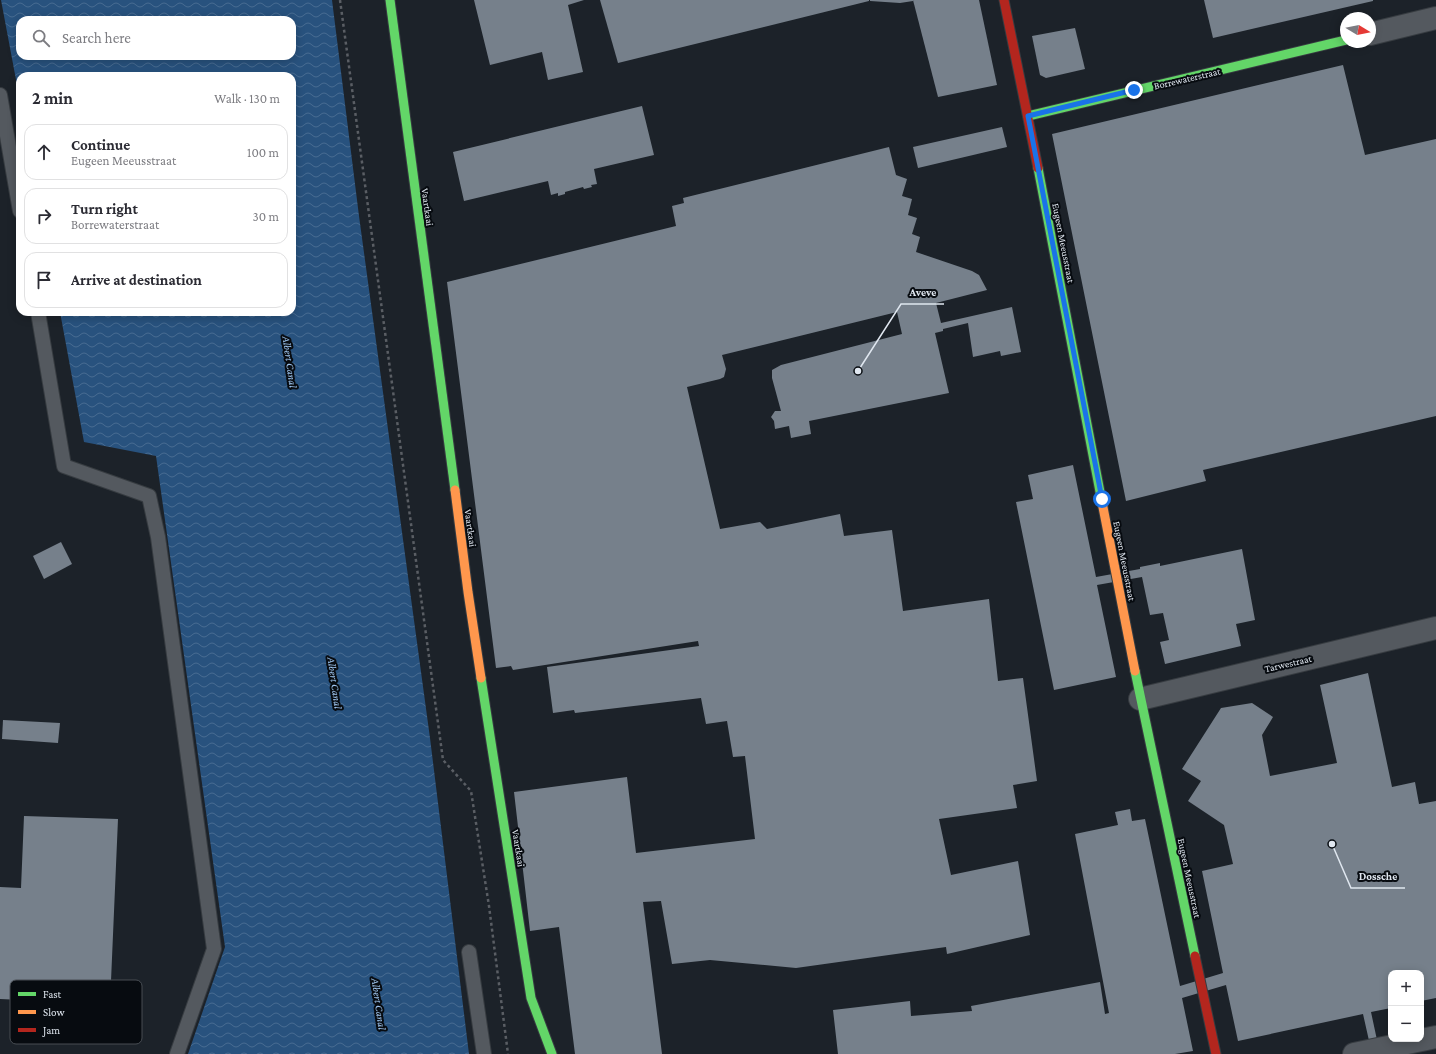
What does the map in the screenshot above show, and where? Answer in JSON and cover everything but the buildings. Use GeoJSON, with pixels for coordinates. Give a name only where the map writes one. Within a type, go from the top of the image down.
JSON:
{"type":"FeatureCollection","features":[{"type":"Feature","properties":{"kind":"street","name":"Vaartkaai"},"geometry":{"type":"LineString","coordinates":[[390,0],[468,592],[531,998],[552,1054]]}},
{"type":"Feature","properties":{"kind":"street","name":"Eugeen Meeusstraat"},"geometry":{"type":"LineString","coordinates":[[1004,0],[1028,116],[1140,699],[1216,1054]]}},
{"type":"Feature","properties":{"kind":"street"},"geometry":{"type":"LineString","coordinates":[[1376,33],[1436,18]]}},
{"type":"Feature","properties":{"kind":"street","name":"Borrewaterstraat"},"geometry":{"type":"LineString","coordinates":[[1028,116],[1340,41]]}},
{"type":"Feature","properties":{"kind":"street","name":"Tarwestraat"},"geometry":{"type":"LineString","coordinates":[[1140,699],[1436,628]]}},
{"type":"Feature","properties":{"kind":"street"},"geometry":{"type":"LineString","coordinates":[[1354,1054],[1436,1037]]}},
{"type":"Feature","properties":{"kind":"lane"},"geometry":{"type":"LineString","coordinates":[[0,95],[16,188]]}},
{"type":"Feature","properties":{"kind":"lane"},"geometry":{"type":"LineString","coordinates":[[39,316],[64,466],[149,496],[158,537],[214,949],[177,1054]]}},
{"type":"Feature","properties":{"kind":"lane"},"geometry":{"type":"LineString","coordinates":[[469,952],[484,1054]]}},
{"type":"Feature","properties":{"kind":"path"},"geometry":{"type":"LineString","coordinates":[[340,0],[443,760],[470,791],[489,906],[508,1054]]}},
{"type":"Feature","properties":{"kind":"water","name":"Albert Canal"},"geometry":{"type":"Polygon","coordinates":[[[1,0],[332,0],[359,216],[430,738],[469,1054],[188,1054],[225,947],[156,456],[84,442],[61,316],[296,316],[296,72],[16,72],[16,80],[1,0]]]}},
{"type":"Feature","properties":{"kind":"traffic: fast"},"geometry":{"type":"LineString","coordinates":[[390,0],[455,490]]}},
{"type":"Feature","properties":{"kind":"traffic: fast"},"geometry":{"type":"LineString","coordinates":[[1028,116],[1340,41]]}},
{"type":"Feature","properties":{"kind":"traffic: fast"},"geometry":{"type":"LineString","coordinates":[[1038,168],[1101,497]]}},
{"type":"Feature","properties":{"kind":"traffic: fast"},"geometry":{"type":"LineString","coordinates":[[1135,671],[1195,956]]}},
{"type":"Feature","properties":{"kind":"traffic: fast"},"geometry":{"type":"LineString","coordinates":[[481,678],[531,998],[552,1054]]}},
{"type":"Feature","properties":{"kind":"traffic: slow"},"geometry":{"type":"LineString","coordinates":[[455,490],[481,678]]}},
{"type":"Feature","properties":{"kind":"traffic: slow"},"geometry":{"type":"LineString","coordinates":[[1101,497],[1135,671]]}},
{"type":"Feature","properties":{"kind":"traffic: jam"},"geometry":{"type":"LineString","coordinates":[[1004,0],[1038,168]]}},
{"type":"Feature","properties":{"kind":"traffic: jam"},"geometry":{"type":"LineString","coordinates":[[1195,956],[1216,1054]]}},
{"type":"Feature","properties":{"kind":"place","name":"Aveve"},"geometry":{"type":"Point","coordinates":[858,371]}},
{"type":"Feature","properties":{"kind":"place","name":"Dossche"},"geometry":{"type":"Point","coordinates":[1332,844]}},
{"type":"Feature","properties":{"kind":"route"},"geometry":{"type":"LineString","coordinates":[[1102,499],[1028,116],[1134,90]]}}]}
